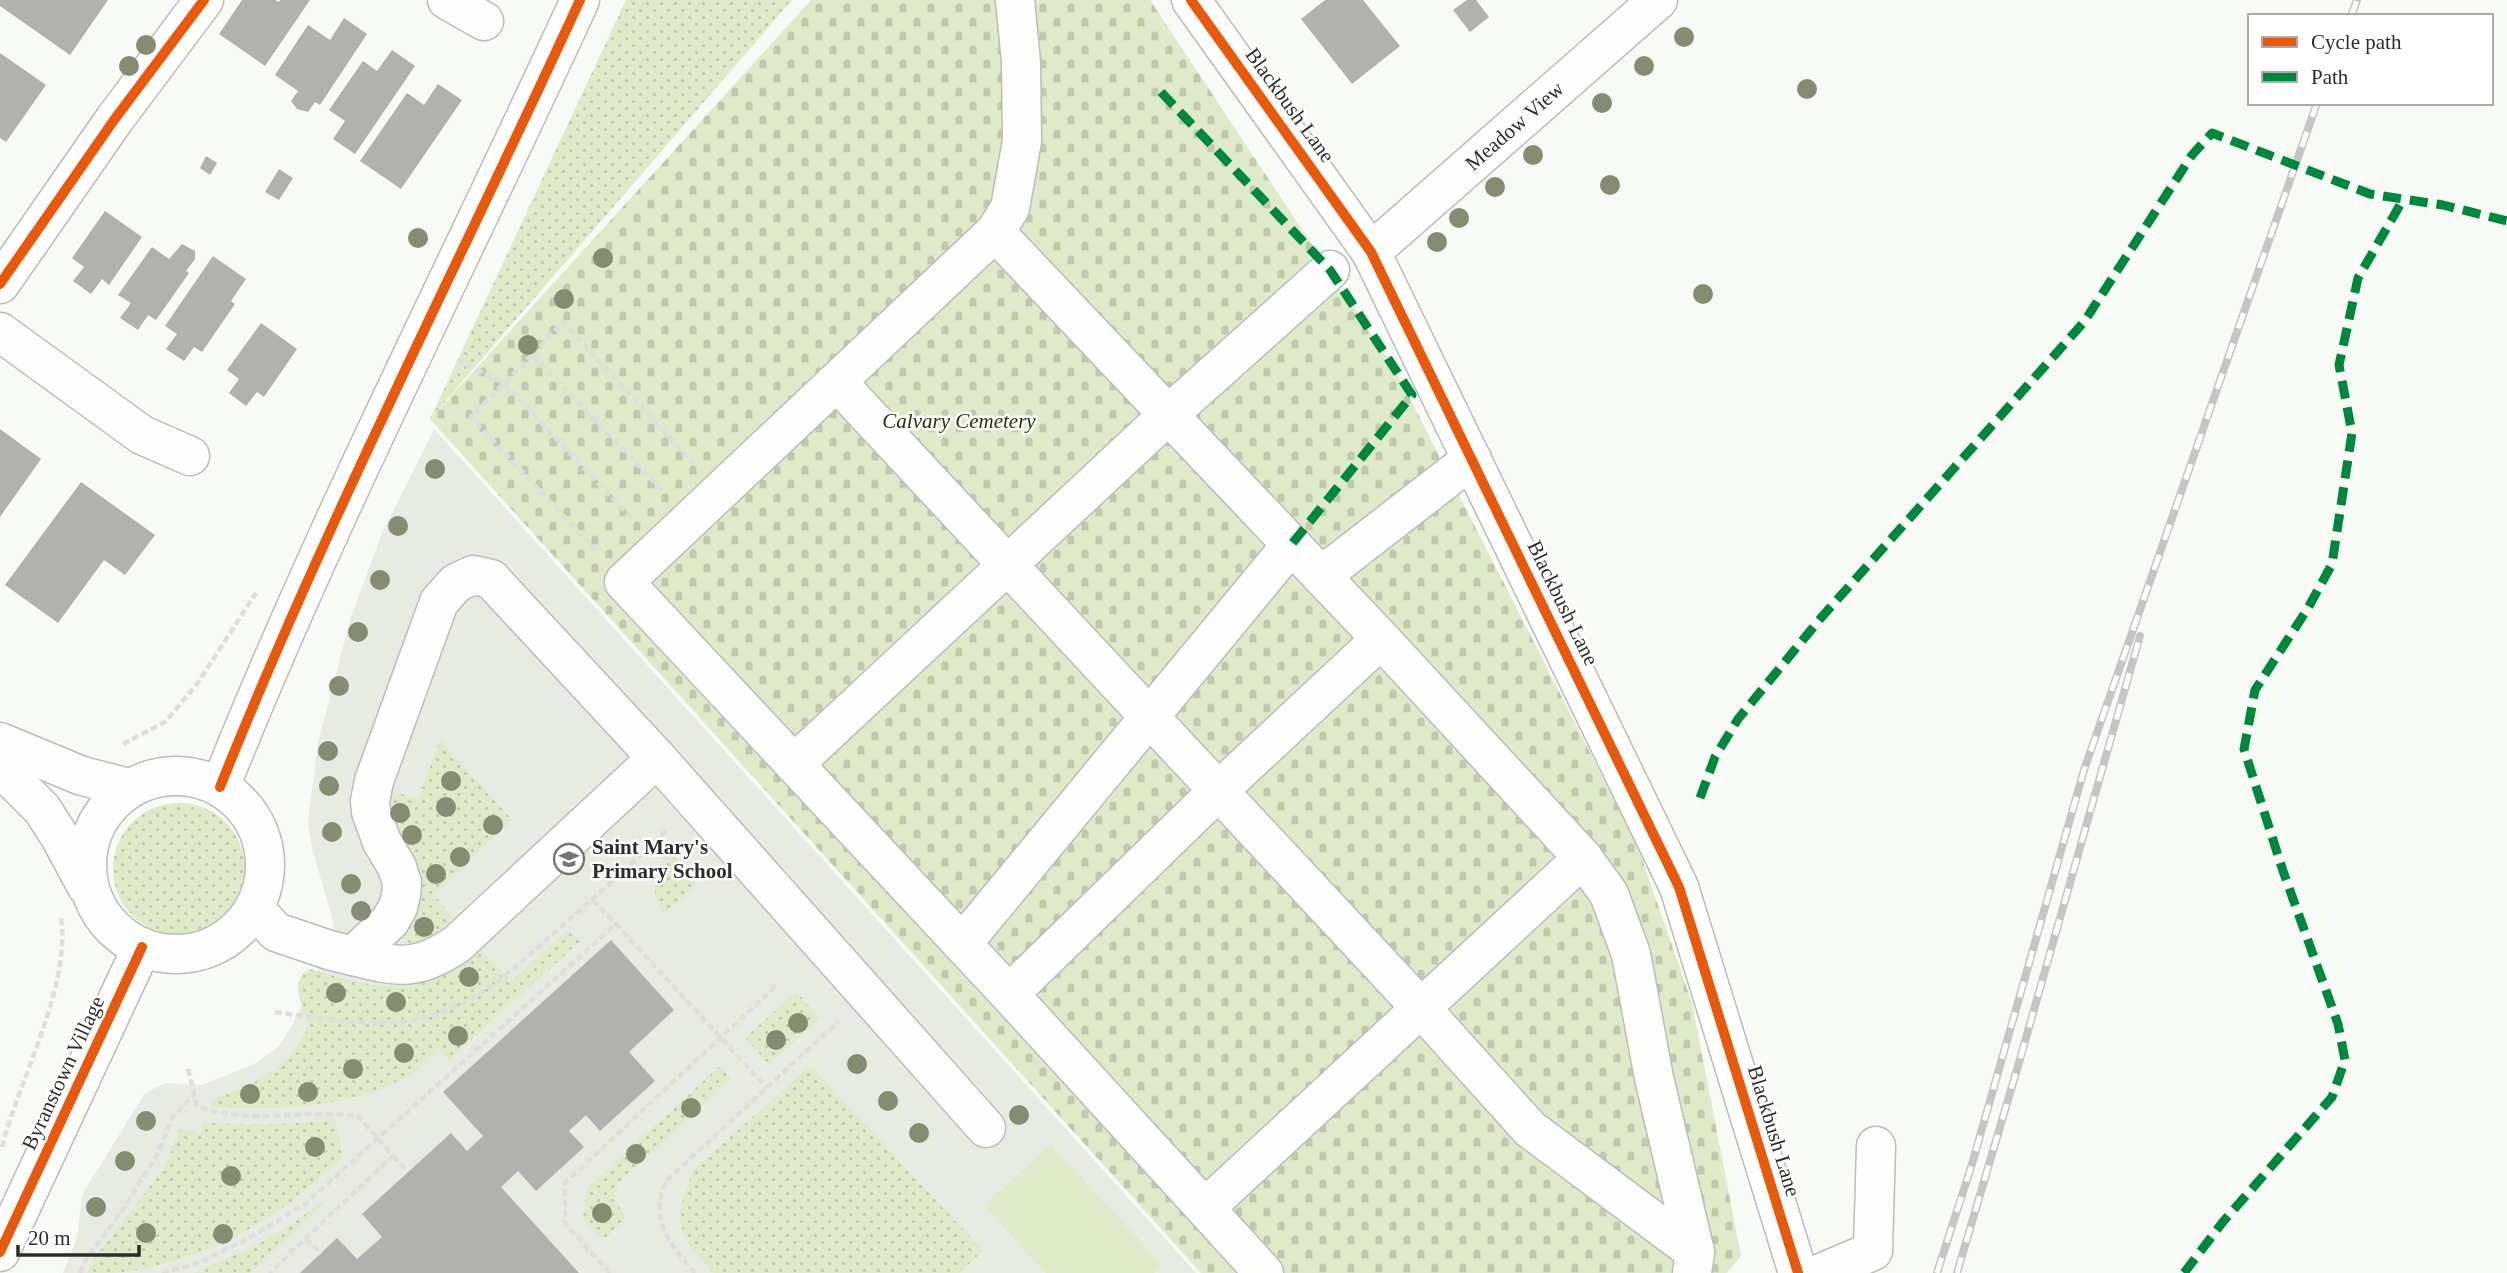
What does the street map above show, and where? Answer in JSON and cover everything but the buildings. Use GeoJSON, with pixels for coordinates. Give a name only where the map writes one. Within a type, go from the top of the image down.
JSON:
{"type":"FeatureCollection","features":[{"type":"Feature","properties":{"kind":"street"},"geometry":{"type":"LineString","coordinates":[[0,284],[114,120],[204,0]]}},
{"type":"Feature","properties":{"kind":"street"},"geometry":{"type":"LineString","coordinates":[[447,0],[484,21]]}},
{"type":"Feature","properties":{"kind":"street"},"geometry":{"type":"LineString","coordinates":[[220,787],[317,560],[580,0]]}},
{"type":"Feature","properties":{"kind":"street"},"geometry":{"type":"LineString","coordinates":[[1015,0],[1021,62],[1022,141],[1010,208],[995,232],[624,582],[1009,994],[1264,1273]]}},
{"type":"Feature","properties":{"kind":"street","name":"Blackbush Lane"},"geometry":{"type":"LineString","coordinates":[[1191,0],[1371,252],[1679,887],[1798,1273]]}},
{"type":"Feature","properties":{"kind":"street","name":"Meadow View"},"geometry":{"type":"LineString","coordinates":[[1371,252],[1658,0]]}},
{"type":"Feature","properties":{"kind":"street"},"geometry":{"type":"LineString","coordinates":[[995,232],[1381,639],[1583,859],[1609,894],[1631,954],[1693,1263]]}},
{"type":"Feature","properties":{"kind":"street"},"geometry":{"type":"LineString","coordinates":[[794,764],[1168,415],[1330,270]]}},
{"type":"Feature","properties":{"kind":"street"},"geometry":{"type":"LineString","coordinates":[[0,332],[142,435],[190,456]]}},
{"type":"Feature","properties":{"kind":"street"},"geometry":{"type":"LineString","coordinates":[[837,382],[1420,1007],[1530,1129],[1693,1263]]}},
{"type":"Feature","properties":{"kind":"street"},"geometry":{"type":"LineString","coordinates":[[1321,576],[1472,459]]}},
{"type":"Feature","properties":{"kind":"street"},"geometry":{"type":"LineString","coordinates":[[962,944],[1291,545]]}},
{"type":"Feature","properties":{"kind":"street"},"geometry":{"type":"LineString","coordinates":[[353,956],[379,934],[398,906],[401,883],[397,867],[382,842],[371,813],[370,801],[403,698],[439,602],[456,583],[473,575],[491,579],[657,758],[986,1128]]}},
{"type":"Feature","properties":{"kind":"street"},"geometry":{"type":"LineString","coordinates":[[1009,994],[1218,791],[1381,639]]}},
{"type":"Feature","properties":{"kind":"street"},"geometry":{"type":"LineString","coordinates":[[0,741],[82,776],[129,788]]}},
{"type":"Feature","properties":{"kind":"street"},"geometry":{"type":"LineString","coordinates":[[254,908],[275,932],[329,950],[404,966],[423,962],[440,955],[457,943],[657,758]]}},
{"type":"Feature","properties":{"kind":"street"},"geometry":{"type":"LineString","coordinates":[[0,767],[42,809],[60,836],[76,904]]}},
{"type":"Feature","properties":{"kind":"street"},"geometry":{"type":"LineString","coordinates":[[174,775],[198,778],[220,787],[242,804],[257,827],[264,854],[263,882],[254,908],[239,928],[218,944],[193,953],[167,954],[142,947],[120,935],[103,917],[76,904],[92,835],[107,808],[129,788],[151,778],[174,775]]}},
{"type":"Feature","properties":{"kind":"street"},"geometry":{"type":"LineString","coordinates":[[1205,1208],[1583,859]]}},
{"type":"Feature","properties":{"kind":"street","name":"Byranstown Village"},"geometry":{"type":"LineString","coordinates":[[0,1252],[142,947]]}},
{"type":"Feature","properties":{"kind":"street"},"geometry":{"type":"LineString","coordinates":[[1821,1273],[1873,1251],[1876,1146]]}},
{"type":"Feature","properties":{"kind":"path"},"geometry":{"type":"LineString","coordinates":[[624,582],[471,417],[563,322],[720,492]]}},
{"type":"Feature","properties":{"kind":"path"},"geometry":{"type":"LineString","coordinates":[[532,355],[690,520]]}},
{"type":"Feature","properties":{"kind":"path"},"geometry":{"type":"LineString","coordinates":[[457,360],[505,383],[660,549]]}},
{"type":"Feature","properties":{"kind":"path"},"geometry":{"type":"LineString","coordinates":[[118,747],[165,722],[197,684],[259,588]]}},
{"type":"Feature","properties":{"kind":"path"},"geometry":{"type":"LineString","coordinates":[[593,900],[767,1088]]}},
{"type":"Feature","properties":{"kind":"path"},"geometry":{"type":"LineString","coordinates":[[0,1156],[57,978],[64,937],[76,904]]}},
{"type":"Feature","properties":{"kind":"path"},"geometry":{"type":"LineString","coordinates":[[162,1273],[195,1264],[274,1225],[305,1204],[616,924]]}},
{"type":"Feature","properties":{"kind":"path"},"geometry":{"type":"LineString","coordinates":[[610,1273],[565,1224],[565,1183],[777,985]]}},
{"type":"Feature","properties":{"kind":"path"},"geometry":{"type":"LineString","coordinates":[[695,1273],[668,1238],[660,1215],[660,1202],[667,1181],[867,995]]}},
{"type":"Feature","properties":{"kind":"path"},"geometry":{"type":"LineString","coordinates":[[188,1069],[197,1106],[216,1114],[264,1117],[334,1113],[358,1116],[408,1172]]}},
{"type":"Feature","properties":{"kind":"path"},"geometry":{"type":"LineString","coordinates":[[80,1273],[85,1261],[124,1208],[157,1155],[172,1118],[193,1096]]}},
{"type":"Feature","properties":{"kind":"path"},"geometry":{"type":"LineString","coordinates":[[269,1273],[393,1156]]}},
{"type":"Feature","properties":{"kind":"path"},"geometry":{"type":"LineString","coordinates":[[306,1238],[321,1254]]}},
{"type":"Feature","properties":{"kind":"shaded area","name":"Saint Mary's Primary School"},"geometry":{"type":"Polygon","coordinates":[[[434,429],[1196,1273],[63,1273],[77,1238],[82,1195],[145,1093],[166,1083],[202,1085],[255,1064],[278,1047],[294,1022],[316,975],[334,924],[312,848],[308,822],[318,743],[351,617],[382,533],[434,429]]]}},
{"type":"Feature","properties":{"kind":"green space"},"geometry":{"type":"Polygon","coordinates":[[[626,0],[792,0],[430,419],[626,0]]]}},
{"type":"Feature","properties":{"kind":"green space","name":"Calvary Cemetery"},"geometry":{"type":"Polygon","coordinates":[[[811,0],[1150,0],[1398,375],[1637,845],[1692,1003],[1741,1256],[1727,1273],[1201,1273],[430,419],[811,0]]]}},
{"type":"Feature","properties":{"kind":"green space"},"geometry":{"type":"Polygon","coordinates":[[[440,740],[512,820],[434,895],[453,918],[429,940],[416,944],[402,938],[389,803],[392,791],[418,799],[440,740]]]}},
{"type":"Feature","properties":{"kind":"green space"},"geometry":{"type":"Polygon","coordinates":[[[179,803],[204,808],[226,822],[240,844],[245,869],[240,894],[226,916],[204,930],[179,935],[154,930],[132,916],[118,894],[113,869],[118,844],[132,822],[154,808],[179,803]]]}},
{"type":"Feature","properties":{"kind":"green space"},"geometry":{"type":"Polygon","coordinates":[[[669,850],[697,884],[664,914],[656,899],[655,882],[660,865],[669,850]]]}},
{"type":"Feature","properties":{"kind":"green space"},"geometry":{"type":"Polygon","coordinates":[[[567,931],[580,941],[449,1060],[440,1049],[419,1069],[393,1084],[343,1100],[291,1107],[212,1107],[210,1101],[265,1077],[294,1051],[309,1026],[298,986],[304,973],[311,969],[359,982],[399,986],[437,976],[481,950],[511,981],[567,931]]]}},
{"type":"Feature","properties":{"kind":"green space"},"geometry":{"type":"Polygon","coordinates":[[[796,992],[820,1018],[769,1064],[745,1038],[796,992]]]}},
{"type":"Feature","properties":{"kind":"green space"},"geometry":{"type":"Polygon","coordinates":[[[720,1066],[731,1079],[618,1183],[614,1198],[626,1218],[603,1240],[583,1219],[587,1188],[720,1066]]]}},
{"type":"Feature","properties":{"kind":"green space"},"geometry":{"type":"Polygon","coordinates":[[[808,1068],[813,1068],[983,1251],[959,1273],[714,1273],[689,1246],[679,1212],[693,1170],[808,1068]]]}},
{"type":"Feature","properties":{"kind":"green space"},"geometry":{"type":"Polygon","coordinates":[[[335,1120],[343,1158],[296,1198],[253,1227],[212,1247],[168,1263],[126,1272],[88,1273],[92,1261],[164,1168],[180,1129],[201,1133],[203,1122],[269,1124],[335,1120]]]}},
{"type":"Feature","properties":{"kind":"green space"},"geometry":{"type":"Polygon","coordinates":[[[1051,1144],[1162,1265],[1154,1273],[1046,1273],[984,1206],[1051,1144]]]}},
{"type":"Feature","properties":{"kind":"green space"},"geometry":{"type":"Polygon","coordinates":[[[336,1191],[250,1273],[194,1273],[251,1248],[292,1224],[336,1191]]]}},
{"type":"Feature","properties":{"kind":"railway"},"geometry":{"type":"LineString","coordinates":[[2352,14],[2357,0]]}},
{"type":"Feature","properties":{"kind":"railway"},"geometry":{"type":"LineString","coordinates":[[1937,1273],[1972,1164],[2084,770],[2316,105]]}},
{"type":"Feature","properties":{"kind":"railway"},"geometry":{"type":"LineString","coordinates":[[1957,1273],[2140,636]]}},
{"type":"Feature","properties":{"kind":"marked path"},"geometry":{"type":"LineString","coordinates":[[1161,92],[1330,270],[1412,395],[1291,545]]}},
{"type":"Feature","properties":{"kind":"marked path"},"geometry":{"type":"LineString","coordinates":[[1700,798],[1715,757],[1738,719],[1820,619],[2084,322],[2192,155],[2212,133],[2370,194],[2443,205],[2507,221]]}},
{"type":"Feature","properties":{"kind":"marked path"},"geometry":{"type":"LineString","coordinates":[[2184,1273],[2222,1223],[2332,1097],[2345,1060],[2338,1024],[2283,871],[2244,749],[2255,690],[2308,608],[2332,564],[2352,433],[2339,365],[2358,278],[2404,198]]}},
{"type":"Feature","properties":{"kind":"cycle path"},"geometry":{"type":"LineString","coordinates":[[0,284],[114,120],[204,0]]}},
{"type":"Feature","properties":{"kind":"cycle path"},"geometry":{"type":"LineString","coordinates":[[220,787],[261,687],[349,489],[580,0]]}},
{"type":"Feature","properties":{"kind":"cycle path"},"geometry":{"type":"LineString","coordinates":[[1191,0],[1371,252],[1679,887],[1798,1273]]}},
{"type":"Feature","properties":{"kind":"cycle path"},"geometry":{"type":"LineString","coordinates":[[0,1252],[142,947]]}},
{"type":"Feature","properties":{"kind":"place","name":"Saint Mary's Primary School"},"geometry":{"type":"Point","coordinates":[569,859]}}]}
